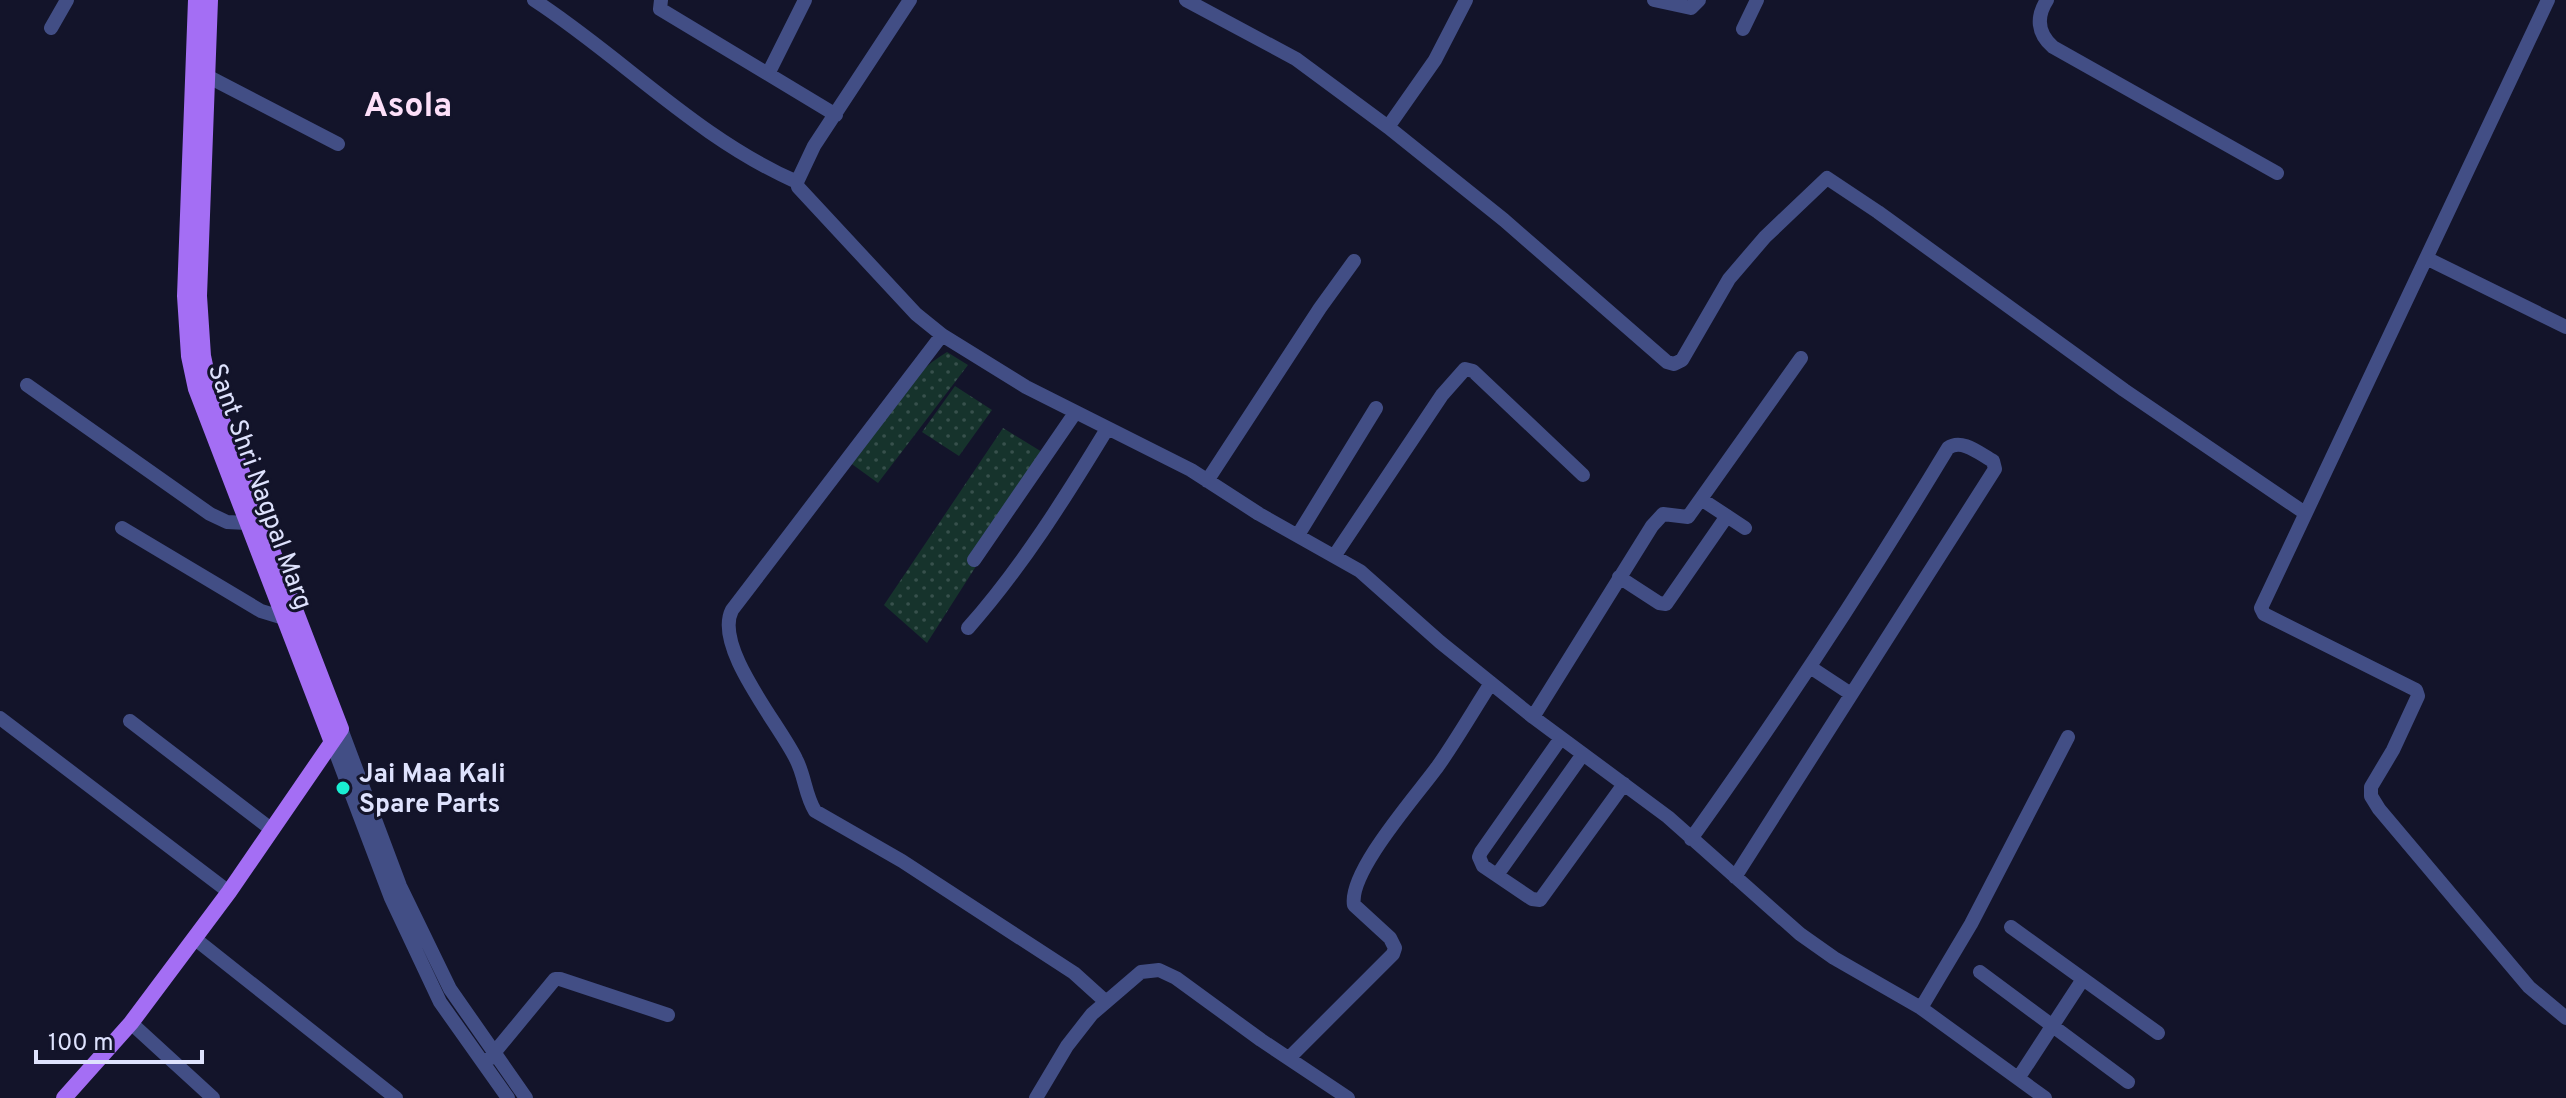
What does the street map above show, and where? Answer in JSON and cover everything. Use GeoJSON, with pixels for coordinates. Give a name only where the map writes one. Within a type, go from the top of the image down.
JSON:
{"type":"FeatureCollection","features":[{"type":"Feature","properties":{"kind":"main road","name":"Sant Shri Nagpal Marg"},"geometry":{"type":"LineString","coordinates":[[196,0],[186,321],[196,389],[284,618],[336,734]]}},
{"type":"Feature","properties":{"kind":"main road","name":"Sant Shri Nagpal Marg"},"geometry":{"type":"LineString","coordinates":[[210,0],[199,296],[203,356],[210,389],[336,734]]}},
{"type":"Feature","properties":{"kind":"main road"},"geometry":{"type":"LineString","coordinates":[[68,1097],[131,1023],[229,892],[336,734]]}},
{"type":"Feature","properties":{"kind":"street"},"geometry":{"type":"LineString","coordinates":[[51,28],[67,0]]}},
{"type":"Feature","properties":{"kind":"street"},"geometry":{"type":"LineString","coordinates":[[534,0],[569,23],[686,117],[720,140],[797,182]]}},
{"type":"Feature","properties":{"kind":"street"},"geometry":{"type":"LineString","coordinates":[[661,0],[660,9],[836,115]]}},
{"type":"Feature","properties":{"kind":"street"},"geometry":{"type":"LineString","coordinates":[[768,74],[805,0]]}},
{"type":"Feature","properties":{"kind":"street"},"geometry":{"type":"LineString","coordinates":[[910,0],[814,146],[797,182],[798,187],[916,314],[942,335],[1026,387],[1207,481],[1259,514],[1335,555],[1373,581],[1440,642],[1533,717],[1668,817],[1815,945],[1921,1008],[2045,1098]]}},
{"type":"Feature","properties":{"kind":"street"},"geometry":{"type":"LineString","coordinates":[[1186,0],[1296,59],[1388,127],[1504,220],[1667,362],[1674,364],[1682,360],[1729,279],[1765,237],[1827,178],[2124,390],[2305,513]]}},
{"type":"Feature","properties":{"kind":"street"},"geometry":{"type":"LineString","coordinates":[[1388,127],[1435,60],[1466,0]]}},
{"type":"Feature","properties":{"kind":"street"},"geometry":{"type":"LineString","coordinates":[[1654,0],[1691,8],[1699,0]]}},
{"type":"Feature","properties":{"kind":"street"},"geometry":{"type":"LineString","coordinates":[[1743,29],[1757,0]]}},
{"type":"Feature","properties":{"kind":"street"},"geometry":{"type":"LineString","coordinates":[[2047,0],[2039,16],[2041,31],[2053,47],[2277,173]]}},
{"type":"Feature","properties":{"kind":"street"},"geometry":{"type":"LineString","coordinates":[[2548,0],[2262,604],[2262,611],[2416,690],[2418,696],[2393,750],[2371,787],[2371,796],[2529,987],[2566,1018]]}},
{"type":"Feature","properties":{"kind":"street"},"geometry":{"type":"LineString","coordinates":[[207,76],[338,144]]}},
{"type":"Feature","properties":{"kind":"street"},"geometry":{"type":"LineString","coordinates":[[2428,259],[2566,327]]}},
{"type":"Feature","properties":{"kind":"street"},"geometry":{"type":"LineString","coordinates":[[1207,481],[1354,261]]}},
{"type":"Feature","properties":{"kind":"street"},"geometry":{"type":"LineString","coordinates":[[942,335],[732,610],[728,621],[729,632],[743,670],[798,762],[809,802],[815,811],[902,861],[1074,973],[1105,1001]]}},
{"type":"Feature","properties":{"kind":"street"},"geometry":{"type":"LineString","coordinates":[[1533,717],[1660,516],[1668,513],[1688,517],[1801,358]]}},
{"type":"Feature","properties":{"kind":"street"},"geometry":{"type":"LineString","coordinates":[[1335,555],[1442,395],[1465,369],[1473,371],[1583,475]]}},
{"type":"Feature","properties":{"kind":"street"},"geometry":{"type":"LineString","coordinates":[[27,385],[210,514],[227,522],[247,523]]}},
{"type":"Feature","properties":{"kind":"street"},"geometry":{"type":"LineString","coordinates":[[1298,535],[1376,408]]}},
{"type":"Feature","properties":{"kind":"street"},"geometry":{"type":"LineString","coordinates":[[974,560],[1075,413]]}},
{"type":"Feature","properties":{"kind":"street"},"geometry":{"type":"LineString","coordinates":[[968,628],[992,601],[1069,493],[1107,429]]}},
{"type":"Feature","properties":{"kind":"street"},"geometry":{"type":"LineString","coordinates":[[1691,839],[1773,725],[1948,448],[1960,444],[1993,461],[1995,469],[1735,877]]}},
{"type":"Feature","properties":{"kind":"street"},"geometry":{"type":"LineString","coordinates":[[1701,499],[1745,528]]}},
{"type":"Feature","properties":{"kind":"street"},"geometry":{"type":"LineString","coordinates":[[1619,577],[1659,603],[1666,604],[1727,516]]}},
{"type":"Feature","properties":{"kind":"street"},"geometry":{"type":"LineString","coordinates":[[122,528],[261,611],[284,618]]}},
{"type":"Feature","properties":{"kind":"street"},"geometry":{"type":"LineString","coordinates":[[1810,667],[1851,694]]}},
{"type":"Feature","properties":{"kind":"street"},"geometry":{"type":"LineString","coordinates":[[1289,1058],[1394,951],[1390,938],[1354,905],[1354,891],[1391,825],[1437,768],[1491,683]]}},
{"type":"Feature","properties":{"kind":"street"},"geometry":{"type":"LineString","coordinates":[[0,718],[229,892]]}},
{"type":"Feature","properties":{"kind":"street"},"geometry":{"type":"LineString","coordinates":[[130,721],[271,829]]}},
{"type":"Feature","properties":{"kind":"street","name":"Sant Shri Nagpal Marg"},"geometry":{"type":"LineString","coordinates":[[336,734],[391,898],[440,1002],[526,1098]]}},
{"type":"Feature","properties":{"kind":"street"},"geometry":{"type":"LineString","coordinates":[[1921,1008],[1971,924],[2068,737]]}},
{"type":"Feature","properties":{"kind":"street"},"geometry":{"type":"LineString","coordinates":[[1561,738],[1481,852],[1479,857],[1483,866],[1532,899],[1540,900],[1624,784]]}},
{"type":"Feature","properties":{"kind":"street"},"geometry":{"type":"LineString","coordinates":[[1497,875],[1583,754]]}},
{"type":"Feature","properties":{"kind":"street"},"geometry":{"type":"LineString","coordinates":[[2011,927],[2158,1033]]}},
{"type":"Feature","properties":{"kind":"street"},"geometry":{"type":"LineString","coordinates":[[194,938],[396,1098]]}},
{"type":"Feature","properties":{"kind":"street"},"geometry":{"type":"LineString","coordinates":[[1036,1098],[1067,1046],[1105,1001],[1141,972],[1159,970],[1176,978],[1348,1098]]}},
{"type":"Feature","properties":{"kind":"street"},"geometry":{"type":"LineString","coordinates":[[1980,972],[2128,1082]]}},
{"type":"Feature","properties":{"kind":"street"},"geometry":{"type":"LineString","coordinates":[[489,1059],[555,979],[668,1015]]}},
{"type":"Feature","properties":{"kind":"street"},"geometry":{"type":"LineString","coordinates":[[2019,1077],[2083,979]]}},
{"type":"Feature","properties":{"kind":"street"},"geometry":{"type":"LineString","coordinates":[[131,1023],[213,1098]]}},
{"type":"Feature","properties":{"kind":"street","name":"Sant Shri Nagpal Marg"},"geometry":{"type":"LineString","coordinates":[[489,1059],[501,1095]]}},
{"type":"Feature","properties":{"kind":"green space"},"geometry":{"type":"Polygon","coordinates":[[[947,352],[968,365],[878,483],[849,462],[905,388],[947,352]]]}},
{"type":"Feature","properties":{"kind":"green space"},"geometry":{"type":"Polygon","coordinates":[[[955,386],[992,410],[959,456],[922,432],[955,386]]]}},
{"type":"Feature","properties":{"kind":"green space"},"geometry":{"type":"Polygon","coordinates":[[[1003,428],[1047,455],[927,643],[884,605],[1003,428]]]}},
{"type":"Feature","properties":{"kind":"place","name":"Jai Maa Kali Spare Parts"},"geometry":{"type":"Point","coordinates":[343,788]}},
{"type":"Feature","properties":{"kind":"district","name":"Asola"},"geometry":{"type":"Point","coordinates":[408,104]}}]}
